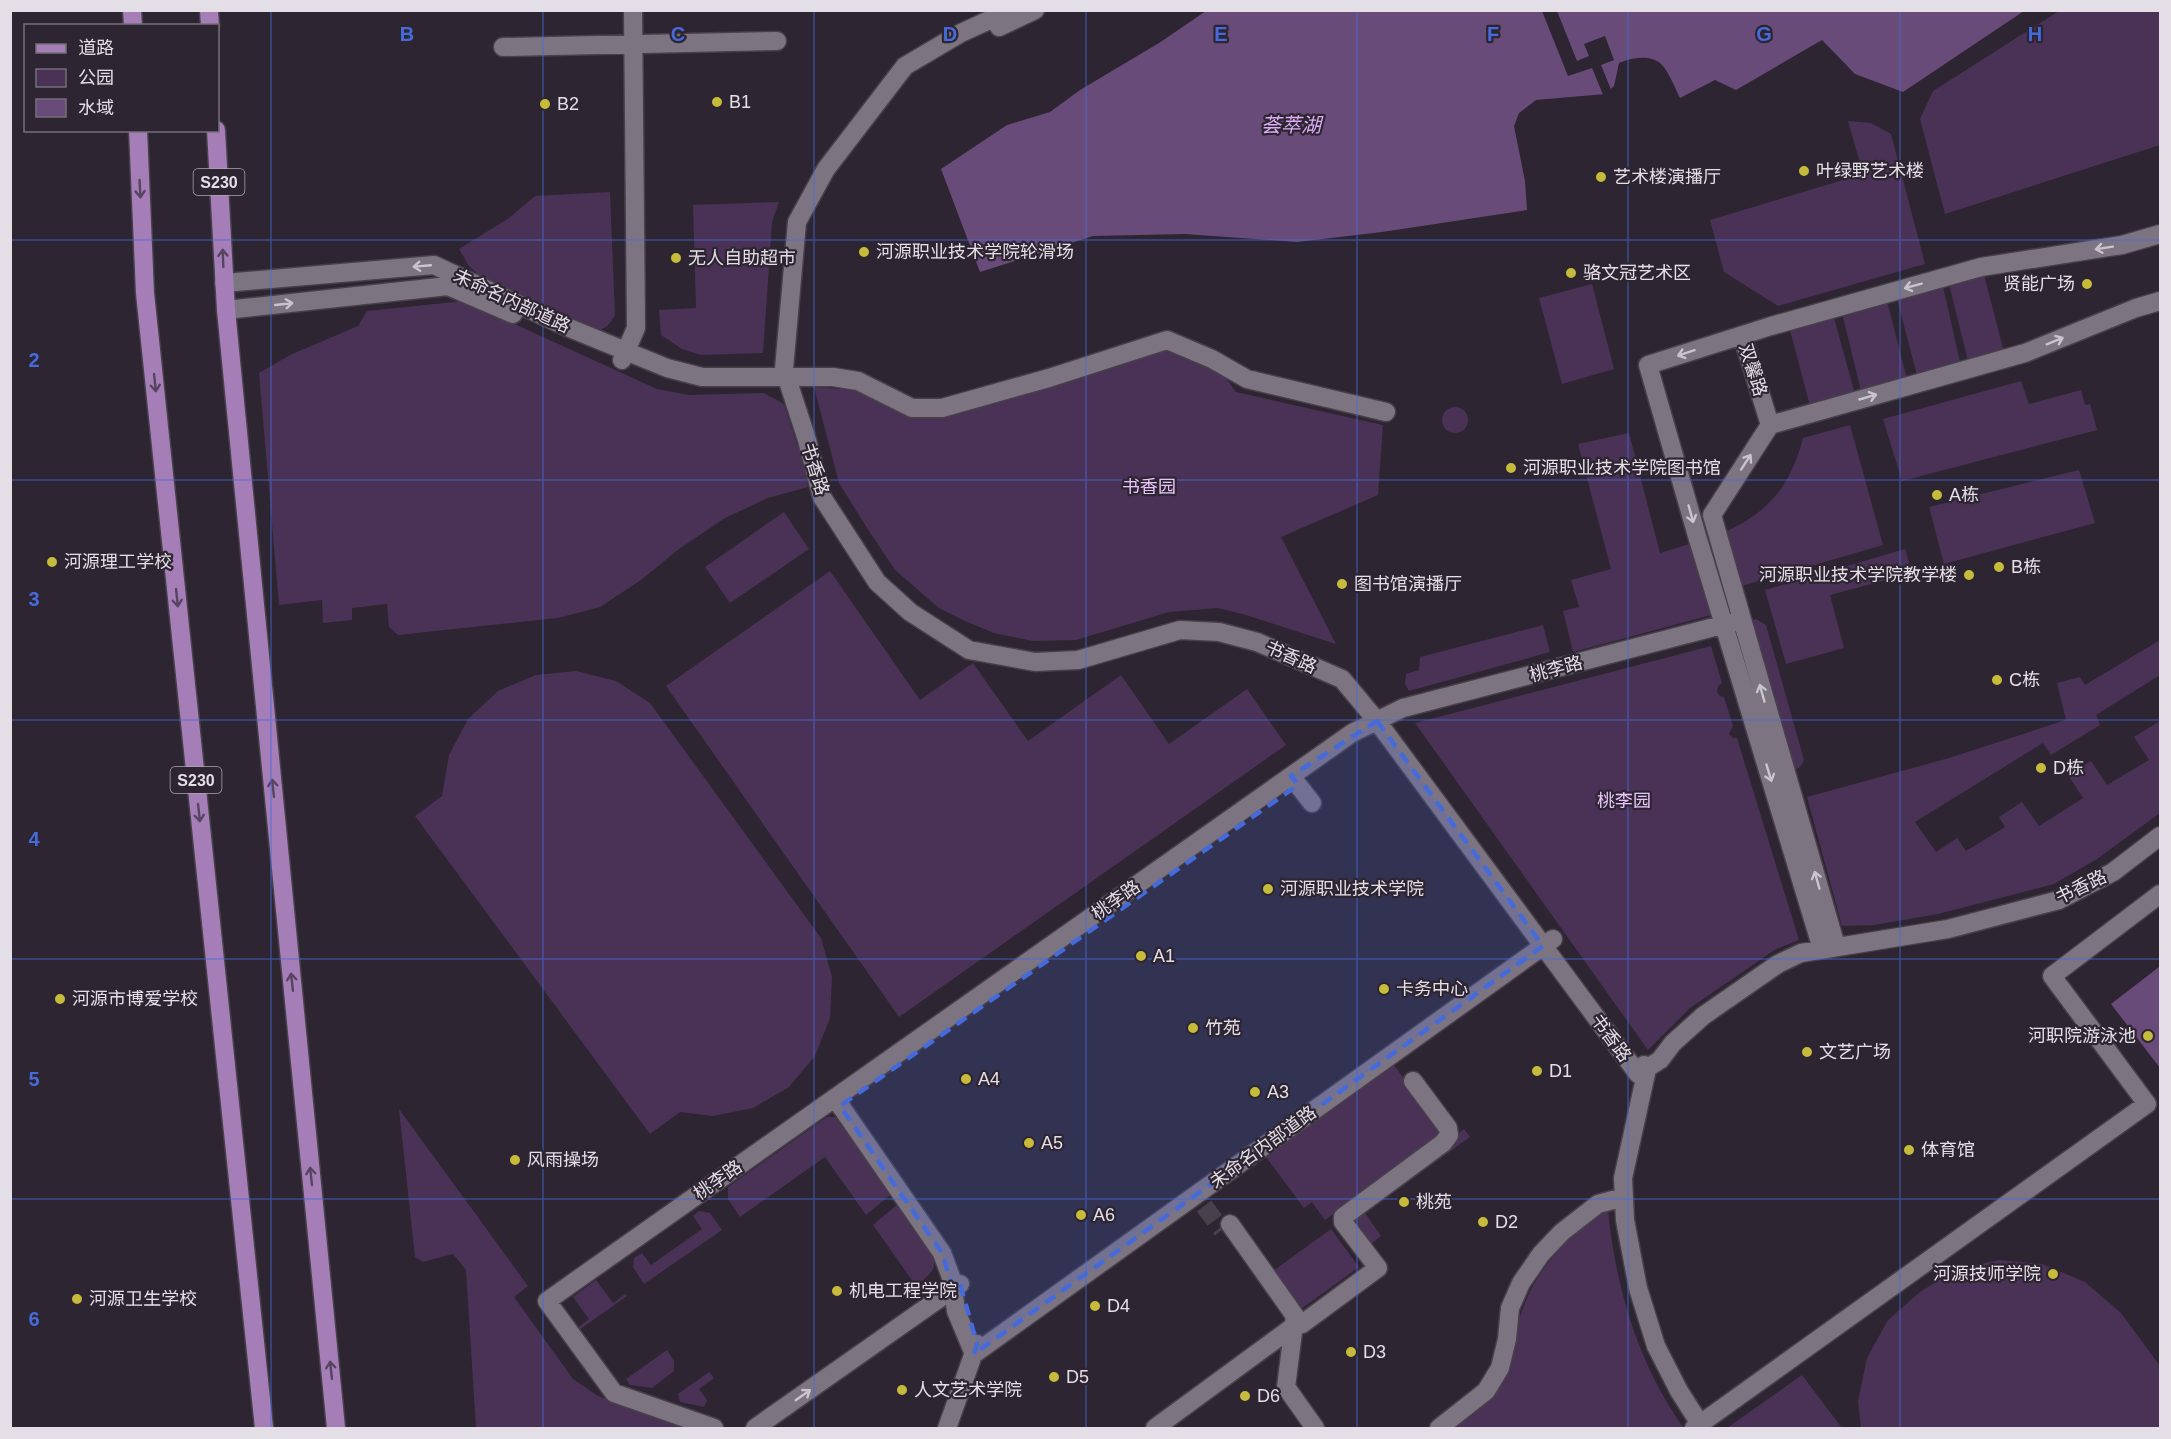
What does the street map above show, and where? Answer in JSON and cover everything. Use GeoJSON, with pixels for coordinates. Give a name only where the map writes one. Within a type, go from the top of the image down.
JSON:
{"type":"FeatureCollection","features":[{"type":"Feature","properties":{"kind":"main road","name":"S230"},"geometry":{"type":"LineString","coordinates":[[138,132],[145,293],[264,1428]]}},
{"type":"Feature","properties":{"kind":"main road","name":"S230"},"geometry":{"type":"LineString","coordinates":[[216,132],[226,310],[336,1428]]}},
{"type":"Feature","properties":{"kind":"street"},"geometry":{"type":"LineString","coordinates":[[624,356],[636,328],[633,10]]}},
{"type":"Feature","properties":{"kind":"street","name":"书香路"},"geometry":{"type":"LineString","coordinates":[[793,379],[784,369],[797,222],[826,169],[905,66],[961,33],[1011,10]]}},
{"type":"Feature","properties":{"kind":"street","name":"书香路"},"geometry":{"type":"LineString","coordinates":[[1035,10],[967,41],[912,74],[833,176],[806,226],[791,366],[827,494],[882,577],[944,625],[972,640],[1036,656],[1079,653],[1181,623],[1221,626],[1262,635],[1347,673],[1640,1068],[1669,1036],[1698,1010],[1774,959],[1799,946],[1948,929],[2059,900],[2113,872],[2160,836]]}},
{"type":"Feature","properties":{"kind":"street"},"geometry":{"type":"LineString","coordinates":[[503,47],[777,41]]}},
{"type":"Feature","properties":{"kind":"street","name":"双馨路"},"geometry":{"type":"LineString","coordinates":[[1770,425],[1742,335],[1981,267],[2122,245],[2160,234]]}},
{"type":"Feature","properties":{"kind":"street","name":"未命名内部道路"},"geometry":{"type":"LineString","coordinates":[[224,283],[434,265],[567,327],[661,376],[695,384],[833,377],[858,381],[912,408],[942,408],[1049,378],[1167,340],[1248,379],[1386,412]]}},
{"type":"Feature","properties":{"kind":"street","name":"未命名内部道路"},"geometry":{"type":"LineString","coordinates":[[226,310],[448,286],[624,356]]}},
{"type":"Feature","properties":{"kind":"street"},"geometry":{"type":"LineString","coordinates":[[1734,627],[1712,515],[1770,425],[2025,352],[2136,308],[2160,301]]}},
{"type":"Feature","properties":{"kind":"street"},"geometry":{"type":"LineString","coordinates":[[1742,335],[1648,365],[1734,627],[1828,944]]}},
{"type":"Feature","properties":{"kind":"street","name":"桃李路"},"geometry":{"type":"LineString","coordinates":[[714,1428],[614,1393],[550,1304],[1294,780],[1358,743],[1403,708],[1734,627]]}},
{"type":"Feature","properties":{"kind":"street"},"geometry":{"type":"LineString","coordinates":[[1294,780],[1312,803]]}},
{"type":"Feature","properties":{"kind":"street","name":"书香路"},"geometry":{"type":"LineString","coordinates":[[1828,944],[1947,922],[2057,892],[2108,864],[2160,825]]}},
{"type":"Feature","properties":{"kind":"street"},"geometry":{"type":"LineString","coordinates":[[1640,1068],[1613,1177],[1619,1198],[1621,1259],[1649,1350],[1668,1390],[1695,1427],[2147,1104],[2052,976],[2160,894]]}},
{"type":"Feature","properties":{"kind":"street","name":"未命名内部道路"},"geometry":{"type":"LineString","coordinates":[[976,1349],[1202,1194],[1546,940]]}},
{"type":"Feature","properties":{"kind":"street"},"geometry":{"type":"LineString","coordinates":[[1171,1428],[1378,1268],[1342,1219],[1344,1215],[1443,1143],[1449,1136],[1448,1128],[1413,1081]]}},
{"type":"Feature","properties":{"kind":"street"},"geometry":{"type":"LineString","coordinates":[[840,1099],[942,1252],[957,1286],[976,1349],[947,1428]]}},
{"type":"Feature","properties":{"kind":"street"},"geometry":{"type":"LineString","coordinates":[[1438,1428],[1486,1391],[1500,1368],[1507,1339],[1510,1308],[1521,1283],[1541,1254],[1562,1232],[1598,1204],[1619,1198]]}},
{"type":"Feature","properties":{"kind":"street"},"geometry":{"type":"LineString","coordinates":[[1226,1227],[1295,1316],[1276,1392],[1302,1428]]}},
{"type":"Feature","properties":{"kind":"street"},"geometry":{"type":"LineString","coordinates":[[755,1428],[957,1286]]}},
{"type":"Feature","properties":{"kind":"street"},"geometry":{"type":"LineString","coordinates":[[1155,1428],[1291,1334]]}},
{"type":"Feature","properties":{"kind":"street"},"geometry":{"type":"LineString","coordinates":[[1291,1334],[1286,1387],[1315,1428]]}},
{"type":"Feature","properties":{"kind":"highlighted area"},"geometry":{"type":"Polygon","coordinates":[[[1377,721],[1543,946],[974,1354],[977,1344],[960,1284],[953,1289],[942,1253],[840,1106],[1298,785],[1291,776],[1377,721]]]}},
{"type":"Feature","properties":{"kind":"green space"},"geometry":{"type":"Polygon","coordinates":[[[2059,11],[2160,11],[2160,145],[1945,214],[1920,119],[1933,91],[2059,11]]]}},
{"type":"Feature","properties":{"kind":"green space"},"geometry":{"type":"Polygon","coordinates":[[[1848,121],[1871,123],[1891,134],[1925,264],[1778,306],[1724,272],[1710,220],[1863,174],[1848,121]]]}},
{"type":"Feature","properties":{"kind":"green space"},"geometry":{"type":"Polygon","coordinates":[[[610,192],[615,315],[601,330],[594,332],[482,278],[469,266],[459,249],[509,218],[535,196],[610,192]]]}},
{"type":"Feature","properties":{"kind":"green space"},"geometry":{"type":"Polygon","coordinates":[[[779,202],[772,222],[763,353],[701,355],[682,349],[661,335],[659,310],[696,308],[693,205],[779,202]]]}},
{"type":"Feature","properties":{"kind":"green space"},"geometry":{"type":"Polygon","coordinates":[[[1984,275],[2004,352],[1968,361],[1949,284],[1984,275]]]}},
{"type":"Feature","properties":{"kind":"green space"},"geometry":{"type":"Polygon","coordinates":[[[1592,284],[1614,369],[1562,384],[1539,298],[1592,284]]]}},
{"type":"Feature","properties":{"kind":"green space"},"geometry":{"type":"Polygon","coordinates":[[[1943,286],[1960,362],[1917,375],[1897,299],[1943,286]]]}},
{"type":"Feature","properties":{"kind":"green space"},"geometry":{"type":"Polygon","coordinates":[[[464,301],[657,389],[689,395],[764,393],[784,404],[808,487],[768,498],[725,518],[600,607],[558,618],[398,635],[389,627],[387,604],[352,608],[352,620],[323,623],[322,600],[279,605],[259,373],[290,355],[358,326],[367,311],[464,301]]]}},
{"type":"Feature","properties":{"kind":"green space"},"geometry":{"type":"Polygon","coordinates":[[[1887,301],[1907,379],[1861,391],[1842,313],[1887,301]]]}},
{"type":"Feature","properties":{"kind":"green space"},"geometry":{"type":"Polygon","coordinates":[[[1834,318],[1855,394],[1810,406],[1790,330],[1834,318]]]}},
{"type":"Feature","properties":{"kind":"green space","name":"书香园"},"geometry":{"type":"Polygon","coordinates":[[[1161,351],[1184,354],[1223,374],[1236,392],[1383,425],[1378,495],[1281,537],[1336,644],[1218,608],[1169,612],[1076,640],[1033,641],[994,633],[965,621],[939,608],[895,570],[869,531],[839,483],[814,387],[856,390],[910,416],[940,418],[1161,351]]]}},
{"type":"Feature","properties":{"kind":"green space"},"geometry":{"type":"Polygon","coordinates":[[[2021,381],[2029,404],[2081,390],[2085,405],[2090,404],[2097,430],[1902,481],[1883,419],[2021,381]]]}},
{"type":"Feature","properties":{"kind":"green space"},"geometry":{"type":"Polygon","coordinates":[[[1455,407],[1464,411],[1468,420],[1464,429],[1455,433],[1446,429],[1442,420],[1446,411],[1455,407]]]}},
{"type":"Feature","properties":{"kind":"green space"},"geometry":{"type":"Polygon","coordinates":[[[1850,425],[1883,545],[1738,587],[1723,533],[1753,516],[1775,496],[1791,471],[1803,438],[1850,425]]]}},
{"type":"Feature","properties":{"kind":"green space"},"geometry":{"type":"Polygon","coordinates":[[[1629,433],[1660,553],[1693,543],[1715,614],[1573,652],[1563,611],[1579,607],[1571,580],[1611,569],[1578,444],[1629,433]]]}},
{"type":"Feature","properties":{"kind":"green space"},"geometry":{"type":"Polygon","coordinates":[[[2079,470],[2095,523],[1944,564],[1929,507],[2079,470]]]}},
{"type":"Feature","properties":{"kind":"green space"},"geometry":{"type":"Polygon","coordinates":[[[784,512],[809,549],[730,603],[705,567],[784,512]]]}},
{"type":"Feature","properties":{"kind":"green space"},"geometry":{"type":"Polygon","coordinates":[[[1905,549],[1912,573],[1830,595],[1844,648],[1786,664],[1765,590],[1905,549]]]}},
{"type":"Feature","properties":{"kind":"green space"},"geometry":{"type":"Polygon","coordinates":[[[830,571],[920,700],[973,663],[1028,741],[1121,675],[1169,744],[1247,689],[1286,745],[899,1017],[666,686],[830,571]]]}},
{"type":"Feature","properties":{"kind":"green space"},"geometry":{"type":"Polygon","coordinates":[[[1756,619],[1766,625],[1804,760],[1796,769],[1791,770],[1749,622],[1756,619]]]}},
{"type":"Feature","properties":{"kind":"green space"},"geometry":{"type":"Polygon","coordinates":[[[1543,625],[1550,652],[1409,691],[1405,684],[1406,674],[1419,670],[1420,657],[1543,625]]]}},
{"type":"Feature","properties":{"kind":"green space"},"geometry":{"type":"Polygon","coordinates":[[[2160,640],[2160,675],[2096,715],[2100,725],[2051,755],[2043,743],[1915,822],[1936,852],[1957,838],[1966,851],[2005,827],[1999,817],[2022,802],[2039,826],[2083,798],[2068,775],[2091,761],[2107,785],[2149,760],[2134,737],[2160,721],[2160,813],[2097,859],[2054,884],[1938,914],[1874,925],[1842,926],[1807,797],[1949,758],[2066,720],[2057,683],[2080,677],[2085,685],[2160,640]]]}},
{"type":"Feature","properties":{"kind":"green space","name":"桃李园"},"geometry":{"type":"Polygon","coordinates":[[[1711,646],[1722,683],[1718,686],[1717,692],[1724,697],[1733,726],[1729,734],[1737,738],[1799,940],[1776,949],[1690,1008],[1648,1050],[1415,723],[1711,646]]]}},
{"type":"Feature","properties":{"kind":"green space"},"geometry":{"type":"Polygon","coordinates":[[[576,671],[616,681],[650,703],[821,938],[832,977],[830,1018],[815,1056],[789,1087],[753,1108],[713,1116],[680,1112],[650,1134],[415,816],[442,796],[449,755],[468,719],[498,691],[536,675],[576,671]]]}},
{"type":"Feature","properties":{"kind":"green space"},"geometry":{"type":"Polygon","coordinates":[[[1393,1064],[1443,1132],[1325,1220],[1312,1202],[1304,1208],[1266,1157],[1393,1064]]]}},
{"type":"Feature","properties":{"kind":"green space"},"geometry":{"type":"Polygon","coordinates":[[[399,1109],[528,1286],[514,1297],[573,1379],[598,1396],[690,1428],[476,1428],[466,1270],[453,1254],[423,1262],[415,1257],[399,1109]]]}},
{"type":"Feature","properties":{"kind":"green space"},"geometry":{"type":"Polygon","coordinates":[[[827,1117],[835,1117],[891,1192],[889,1196],[866,1215],[825,1157],[740,1217],[728,1199],[728,1187],[827,1117]]]}},
{"type":"Feature","properties":{"kind":"green space"},"geometry":{"type":"Polygon","coordinates":[[[1464,1129],[1470,1137],[1365,1213],[1381,1236],[1371,1244],[1349,1214],[1464,1129]]]}},
{"type":"Feature","properties":{"kind":"green space"},"geometry":{"type":"Polygon","coordinates":[[[898,1204],[923,1235],[933,1254],[933,1269],[916,1286],[873,1225],[898,1204]]]}},
{"type":"Feature","properties":{"kind":"green space"},"geometry":{"type":"Polygon","coordinates":[[[1608,1210],[1616,1267],[1632,1324],[1654,1379],[1684,1428],[1451,1428],[1482,1405],[1502,1383],[1509,1368],[1517,1327],[1525,1303],[1542,1271],[1565,1243],[1608,1210]]]}},
{"type":"Feature","properties":{"kind":"green space"},"geometry":{"type":"Polygon","coordinates":[[[699,1211],[710,1213],[722,1230],[644,1284],[633,1267],[634,1258],[642,1253],[651,1265],[702,1229],[693,1216],[699,1211]]]}},
{"type":"Feature","properties":{"kind":"green space"},"geometry":{"type":"Polygon","coordinates":[[[1331,1229],[1359,1267],[1301,1309],[1273,1271],[1331,1229]]]}},
{"type":"Feature","properties":{"kind":"green space","name":"河源技师学院"},"geometry":{"type":"Polygon","coordinates":[[[1999,1260],[2042,1264],[2085,1282],[2121,1313],[2160,1366],[2160,1428],[1861,1428],[1858,1401],[1867,1358],[1888,1320],[1920,1292],[1957,1269],[1999,1260]]]}},
{"type":"Feature","properties":{"kind":"green space"},"geometry":{"type":"Polygon","coordinates":[[[596,1280],[613,1303],[625,1294],[627,1296],[579,1330],[577,1328],[589,1319],[573,1297],[596,1280]]]}},
{"type":"Feature","properties":{"kind":"green space"},"geometry":{"type":"Polygon","coordinates":[[[667,1350],[674,1361],[674,1371],[652,1388],[630,1385],[626,1379],[667,1350]]]}},
{"type":"Feature","properties":{"kind":"green space"},"geometry":{"type":"Polygon","coordinates":[[[709,1372],[714,1378],[699,1389],[707,1400],[704,1407],[680,1402],[678,1394],[709,1372]]]}},
{"type":"Feature","properties":{"kind":"green space"},"geometry":{"type":"Polygon","coordinates":[[[1802,1375],[1842,1428],[1727,1428],[1802,1375]]]}},
{"type":"Feature","properties":{"kind":"water","name":"荟萃湖"},"geometry":{"type":"Polygon","coordinates":[[[1206,11],[2024,11],[1903,92],[1855,74],[1822,40],[1736,90],[1715,80],[1680,98],[1666,71],[1657,61],[1640,58],[1619,63],[1614,86],[1605,94],[1536,100],[1519,113],[1514,126],[1525,181],[1527,210],[1382,232],[1297,242],[1185,234],[1093,236],[980,272],[941,169],[1007,125],[1050,112],[1080,90],[1159,43],[1206,11]]]}},
{"type":"Feature","properties":{"kind":"water","name":"河职院游泳池"},"geometry":{"type":"Polygon","coordinates":[[[2159,967],[2160,969],[2160,1068],[2111,1004],[2159,967]]]}},
{"type":"Feature","properties":{"kind":"pier"},"geometry":{"type":"Polygon","coordinates":[[[1542,11],[1557,11],[1577,61],[1589,56],[1584,44],[1605,36],[1614,60],[1601,65],[1612,92],[1607,97],[1604,97],[1592,68],[1568,76],[1542,11]]]}},
{"type":"Feature","properties":{"kind":"tunnel"},"geometry":{"type":"LineString","coordinates":[[1204,1206],[1222,1230]]}},
{"type":"Feature","properties":{"kind":"place","name":"B1"},"geometry":{"type":"Point","coordinates":[717,102]}},
{"type":"Feature","properties":{"kind":"place","name":"B2"},"geometry":{"type":"Point","coordinates":[545,104]}},
{"type":"Feature","properties":{"kind":"place","name":"叶绿野艺术楼"},"geometry":{"type":"Point","coordinates":[1804,171]}},
{"type":"Feature","properties":{"kind":"place","name":"艺术楼演播厅"},"geometry":{"type":"Point","coordinates":[1601,177]}},
{"type":"Feature","properties":{"kind":"place","name":"河源职业技术学院轮滑场"},"geometry":{"type":"Point","coordinates":[864,252]}},
{"type":"Feature","properties":{"kind":"place","name":"无人自助超市"},"geometry":{"type":"Point","coordinates":[676,258]}},
{"type":"Feature","properties":{"kind":"place","name":"骆文冠艺术区"},"geometry":{"type":"Point","coordinates":[1571,273]}},
{"type":"Feature","properties":{"kind":"place","name":"贤能广场"},"geometry":{"type":"Point","coordinates":[2087,284]}},
{"type":"Feature","properties":{"kind":"place","name":"河源职业技术学院图书馆"},"geometry":{"type":"Point","coordinates":[1511,468]}},
{"type":"Feature","properties":{"kind":"place","name":"A栋"},"geometry":{"type":"Point","coordinates":[1937,495]}},
{"type":"Feature","properties":{"kind":"place","name":"河源理工学校"},"geometry":{"type":"Point","coordinates":[52,562]}},
{"type":"Feature","properties":{"kind":"place","name":"B栋"},"geometry":{"type":"Point","coordinates":[1999,567]}},
{"type":"Feature","properties":{"kind":"place","name":"河源职业技术学院教学楼"},"geometry":{"type":"Point","coordinates":[1969,575]}},
{"type":"Feature","properties":{"kind":"place","name":"图书馆演播厅"},"geometry":{"type":"Point","coordinates":[1342,584]}},
{"type":"Feature","properties":{"kind":"place","name":"C栋"},"geometry":{"type":"Point","coordinates":[1997,680]}},
{"type":"Feature","properties":{"kind":"place","name":"D栋"},"geometry":{"type":"Point","coordinates":[2041,768]}},
{"type":"Feature","properties":{"kind":"place","name":"河源职业技术学院"},"geometry":{"type":"Point","coordinates":[1268,889]}},
{"type":"Feature","properties":{"kind":"place","name":"A1"},"geometry":{"type":"Point","coordinates":[1141,956]}},
{"type":"Feature","properties":{"kind":"place","name":"卡务中心"},"geometry":{"type":"Point","coordinates":[1384,989]}},
{"type":"Feature","properties":{"kind":"place","name":"河源市博爱学校"},"geometry":{"type":"Point","coordinates":[60,999]}},
{"type":"Feature","properties":{"kind":"place","name":"竹苑"},"geometry":{"type":"Point","coordinates":[1193,1028]}},
{"type":"Feature","properties":{"kind":"place","name":"河职院游泳池"},"geometry":{"type":"Point","coordinates":[2148,1036]}},
{"type":"Feature","properties":{"kind":"place","name":"文艺广场"},"geometry":{"type":"Point","coordinates":[1807,1052]}},
{"type":"Feature","properties":{"kind":"place","name":"D1"},"geometry":{"type":"Point","coordinates":[1537,1071]}},
{"type":"Feature","properties":{"kind":"place","name":"A4"},"geometry":{"type":"Point","coordinates":[966,1079]}},
{"type":"Feature","properties":{"kind":"place","name":"A3"},"geometry":{"type":"Point","coordinates":[1255,1092]}},
{"type":"Feature","properties":{"kind":"place","name":"A5"},"geometry":{"type":"Point","coordinates":[1029,1143]}},
{"type":"Feature","properties":{"kind":"place","name":"体育馆"},"geometry":{"type":"Point","coordinates":[1909,1150]}},
{"type":"Feature","properties":{"kind":"place","name":"风雨操场"},"geometry":{"type":"Point","coordinates":[515,1160]}},
{"type":"Feature","properties":{"kind":"place","name":"桃苑"},"geometry":{"type":"Point","coordinates":[1404,1202]}},
{"type":"Feature","properties":{"kind":"place","name":"A6"},"geometry":{"type":"Point","coordinates":[1081,1215]}},
{"type":"Feature","properties":{"kind":"place","name":"D2"},"geometry":{"type":"Point","coordinates":[1483,1222]}},
{"type":"Feature","properties":{"kind":"place","name":"河源技师学院"},"geometry":{"type":"Point","coordinates":[2053,1274]}},
{"type":"Feature","properties":{"kind":"place","name":"机电工程学院"},"geometry":{"type":"Point","coordinates":[837,1291]}},
{"type":"Feature","properties":{"kind":"place","name":"河源卫生学校"},"geometry":{"type":"Point","coordinates":[77,1299]}},
{"type":"Feature","properties":{"kind":"place","name":"D4"},"geometry":{"type":"Point","coordinates":[1095,1306]}},
{"type":"Feature","properties":{"kind":"place","name":"D3"},"geometry":{"type":"Point","coordinates":[1351,1352]}},
{"type":"Feature","properties":{"kind":"place","name":"D5"},"geometry":{"type":"Point","coordinates":[1054,1377]}},
{"type":"Feature","properties":{"kind":"place","name":"人文艺术学院"},"geometry":{"type":"Point","coordinates":[902,1390]}},
{"type":"Feature","properties":{"kind":"place","name":"D6"},"geometry":{"type":"Point","coordinates":[1245,1396]}}]}
